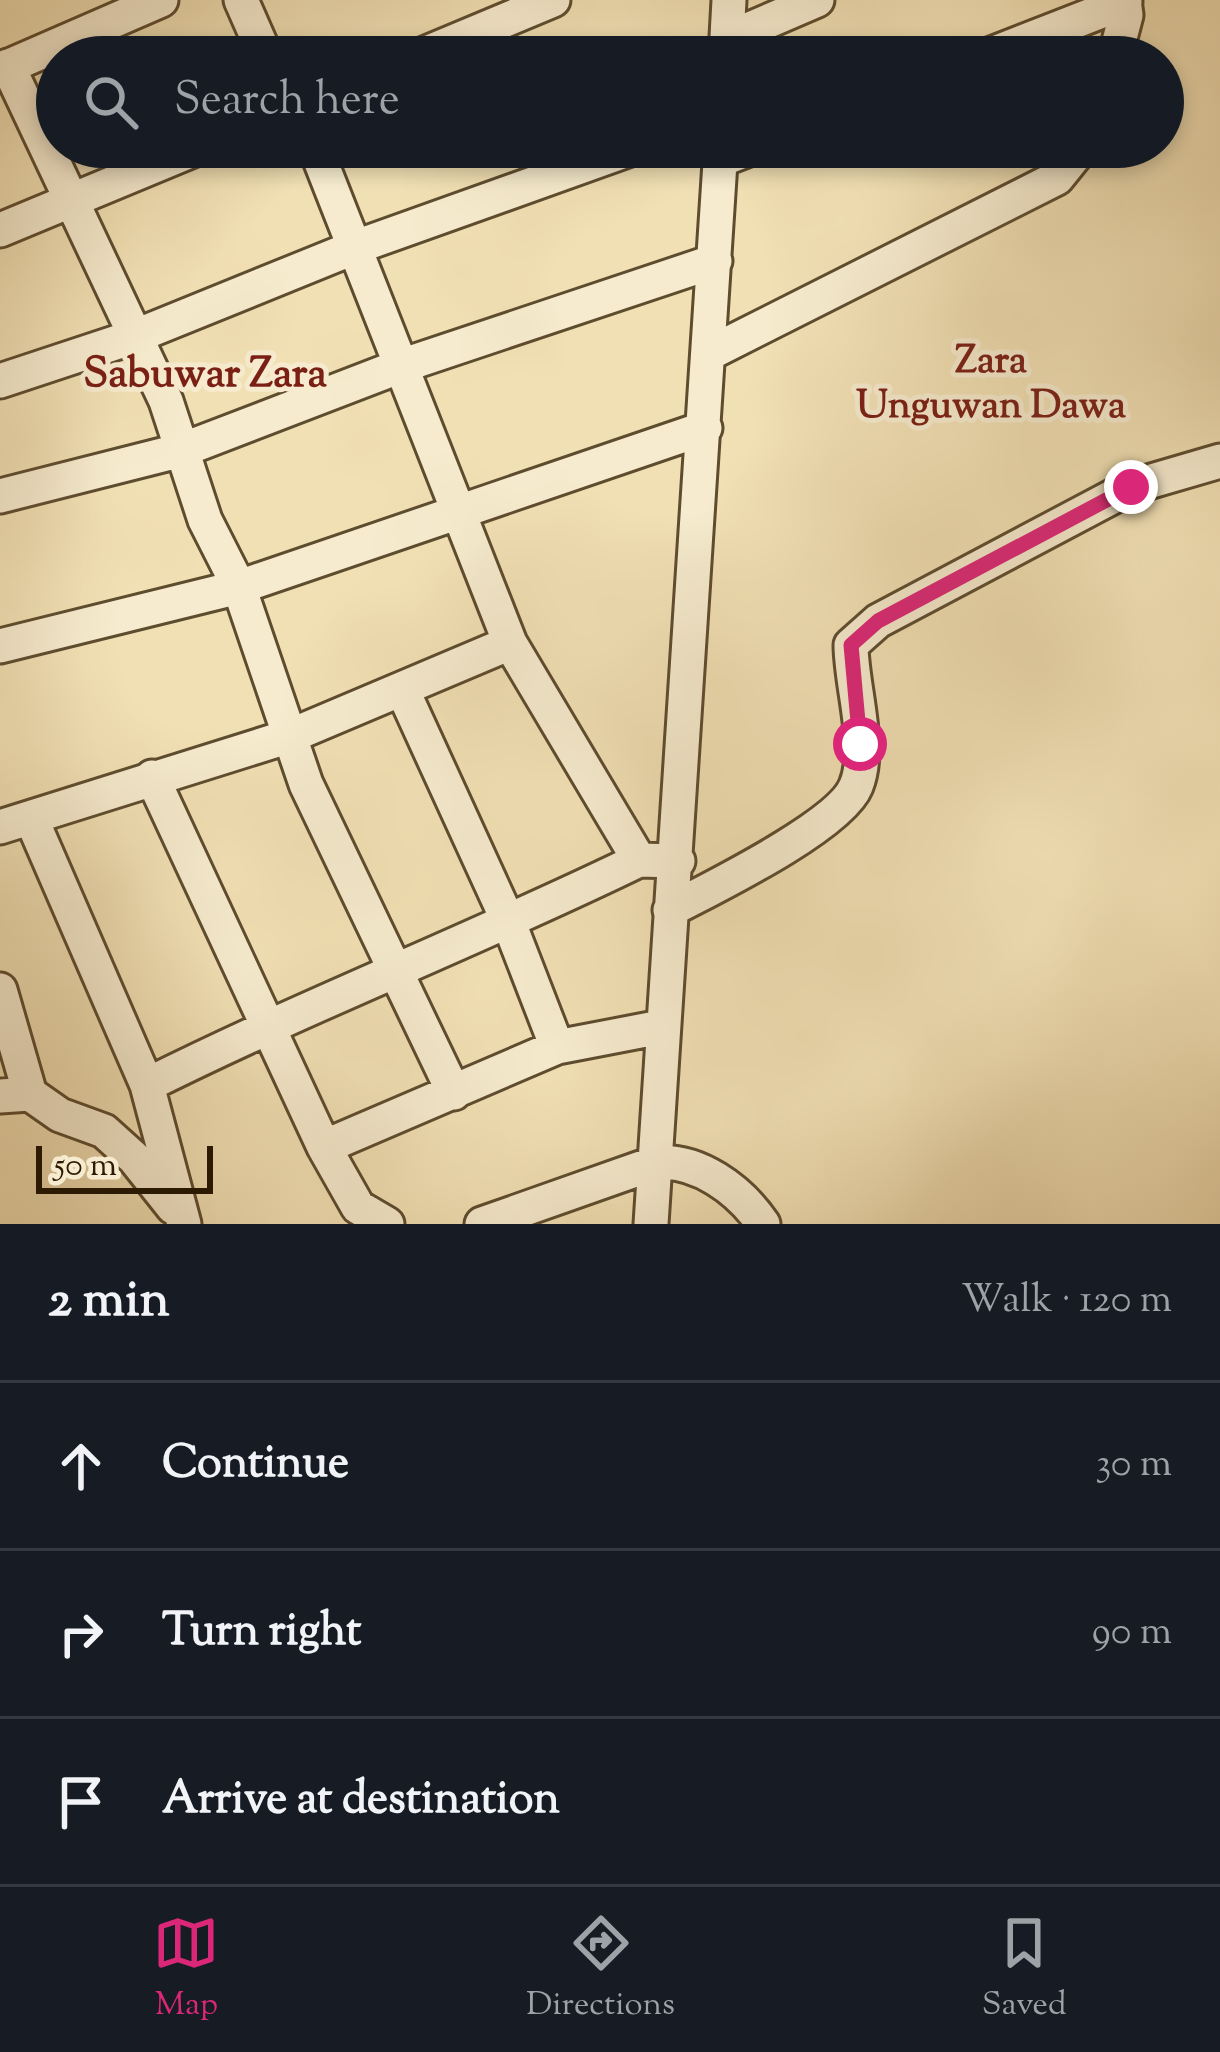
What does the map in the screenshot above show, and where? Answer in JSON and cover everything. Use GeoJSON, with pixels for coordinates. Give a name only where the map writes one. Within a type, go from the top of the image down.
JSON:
{"type":"FeatureCollection","features":[{"type":"Feature","properties":{"kind":"street"},"geometry":{"type":"LineString","coordinates":[[78,36],[161,0]]}},
{"type":"Feature","properties":{"kind":"street"},"geometry":{"type":"LineString","coordinates":[[241,0],[257,36]]}},
{"type":"Feature","properties":{"kind":"street"},"geometry":{"type":"LineString","coordinates":[[459,36],[518,7],[553,0]]}},
{"type":"Feature","properties":{"kind":"street"},"geometry":{"type":"LineString","coordinates":[[728,36],[729,0]]}},
{"type":"Feature","properties":{"kind":"street"},"geometry":{"type":"LineString","coordinates":[[750,36],[817,0]]}},
{"type":"Feature","properties":{"kind":"street"},"geometry":{"type":"LineString","coordinates":[[1036,36],[1124,1],[1121,36]]}},
{"type":"Feature","properties":{"kind":"street"},"geometry":{"type":"LineString","coordinates":[[36,54],[4,68],[36,130]]}},
{"type":"Feature","properties":{"kind":"street"},"geometry":{"type":"LineString","coordinates":[[56,168],[136,337],[205,520],[239,587],[306,784],[454,1093]]}},
{"type":"Feature","properties":{"kind":"street"},"geometry":{"type":"LineString","coordinates":[[0,230],[149,168]]}},
{"type":"Feature","properties":{"kind":"street"},"geometry":{"type":"LineString","coordinates":[[323,168],[510,643],[639,860]]}},
{"type":"Feature","properties":{"kind":"street"},"geometry":{"type":"LineString","coordinates":[[0,382],[136,337],[353,248],[577,168]]}},
{"type":"Feature","properties":{"kind":"street"},"geometry":{"type":"LineString","coordinates":[[651,1224],[719,168]]}},
{"type":"Feature","properties":{"kind":"street"},"geometry":{"type":"LineString","coordinates":[[710,353],[1058,178],[1066,168]]}},
{"type":"Feature","properties":{"kind":"street"},"geometry":{"type":"LineString","coordinates":[[0,496],[182,450],[398,368],[715,261]]}},
{"type":"Feature","properties":{"kind":"street"},"geometry":{"type":"LineString","coordinates":[[0,646],[239,587],[705,428]]}},
{"type":"Feature","properties":{"kind":"street"},"geometry":{"type":"LineString","coordinates":[[670,910],[826,819],[856,787],[860,744],[851,645],[878,621],[1131,487],[1220,460]]}},
{"type":"Feature","properties":{"kind":"street"},"geometry":{"type":"LineString","coordinates":[[184,1224],[147,1085],[16,822],[290,736],[510,643]]}},
{"type":"Feature","properties":{"kind":"street"},"geometry":{"type":"LineString","coordinates":[[402,688],[509,923],[556,1047]]}},
{"type":"Feature","properties":{"kind":"street"},"geometry":{"type":"LineString","coordinates":[[152,777],[324,1147],[358,1207],[386,1224]]}},
{"type":"Feature","properties":{"kind":"street"},"geometry":{"type":"LineString","coordinates":[[147,1085],[267,1025],[509,923],[639,860],[678,861]]}},
{"type":"Feature","properties":{"kind":"street"},"geometry":{"type":"LineString","coordinates":[[0,990],[15,1095],[104,1131],[164,1191],[184,1224]]}},
{"type":"Feature","properties":{"kind":"street"},"geometry":{"type":"LineString","coordinates":[[324,1147],[556,1047],[661,1027]]}},
{"type":"Feature","properties":{"kind":"street"},"geometry":{"type":"LineString","coordinates":[[482,1224],[655,1163],[678,1160],[742,1196],[764,1224]]}},
{"type":"Feature","properties":{"kind":"district","name":"Sabuwar Zara"},"geometry":{"type":"Point","coordinates":[205,376]}},
{"type":"Feature","properties":{"kind":"district","name":"Zara Unguwan Dawa"},"geometry":{"type":"Point","coordinates":[991,386]}},
{"type":"Feature","properties":{"kind":"route"},"geometry":{"type":"LineString","coordinates":[[860,744],[851,645],[878,621],[1131,487]]}}]}
